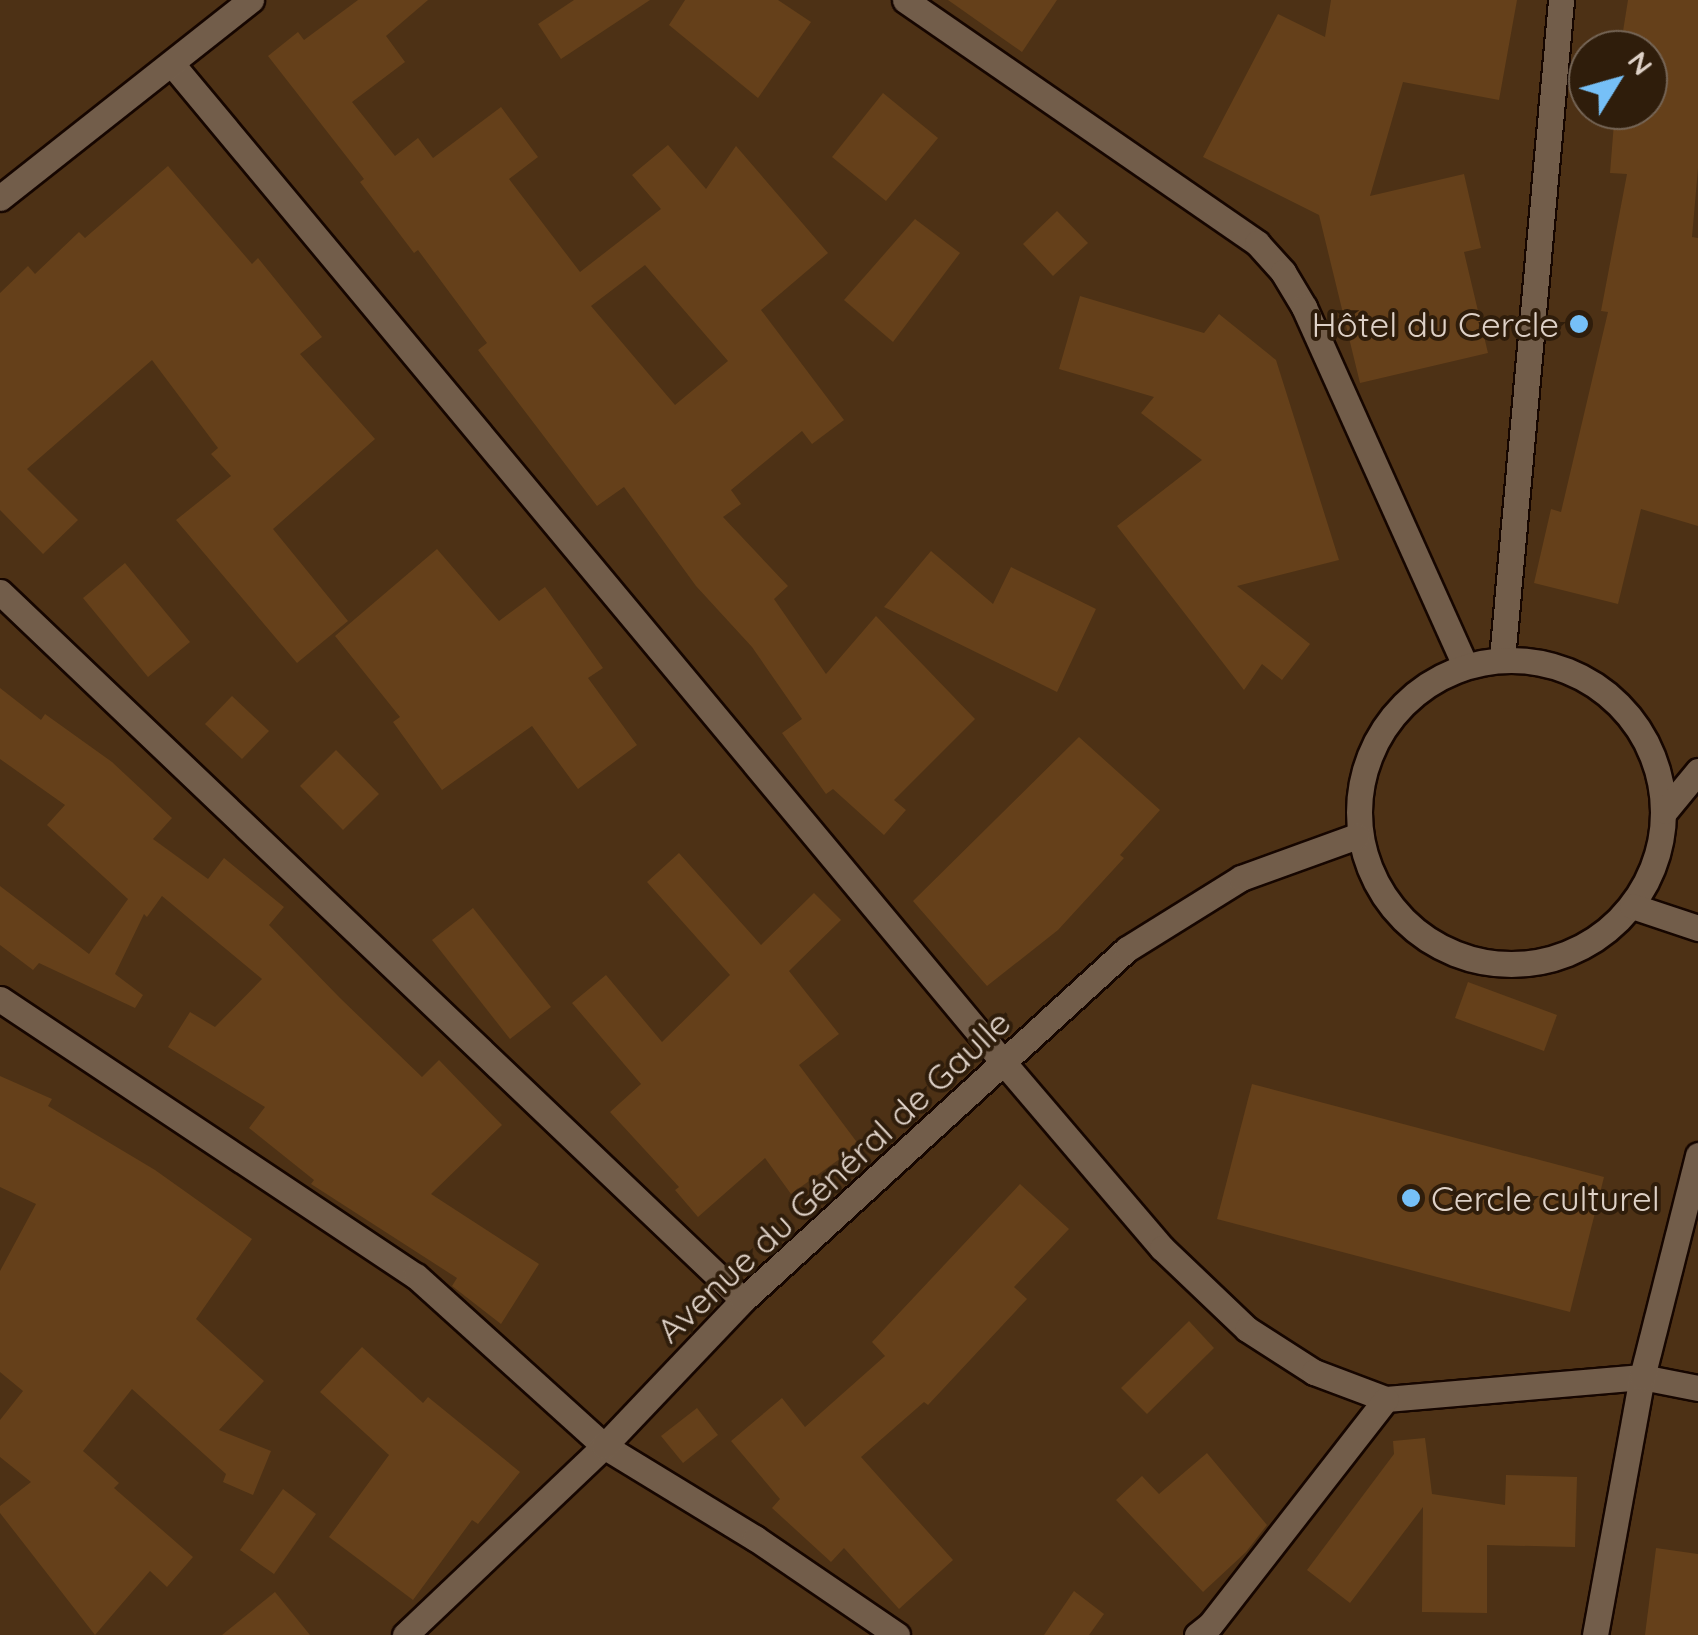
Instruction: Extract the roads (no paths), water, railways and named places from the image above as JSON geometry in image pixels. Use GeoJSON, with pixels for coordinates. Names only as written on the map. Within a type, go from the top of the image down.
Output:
{"type":"FeatureCollection","features":[{"type":"Feature","properties":{"kind":"street"},"geometry":{"type":"LineString","coordinates":[[0,198],[250,0]]}},
{"type":"Feature","properties":{"kind":"street"},"geometry":{"type":"LineString","coordinates":[[904,0],[1257,243],[1283,272],[1304,307],[1465,665]]}},
{"type":"Feature","properties":{"kind":"street"},"geometry":{"type":"LineString","coordinates":[[1502,658],[1561,0]]}},
{"type":"Feature","properties":{"kind":"street"},"geometry":{"type":"LineString","coordinates":[[172,64],[1004,1063],[1162,1248],[1246,1329],[1314,1372],[1386,1399],[1642,1376],[1698,1388]]}},
{"type":"Feature","properties":{"kind":"street"},"geometry":{"type":"LineString","coordinates":[[0,592],[743,1300]]}},
{"type":"Feature","properties":{"kind":"street"},"geometry":{"type":"LineString","coordinates":[[1502,658],[1551,664],[1596,684],[1632,718],[1656,762],[1665,811],[1657,862],[1632,906],[1600,937],[1561,956],[1518,964],[1474,960],[1434,943],[1399,915],[1374,879],[1357,836],[1361,782],[1381,731],[1417,691],[1465,665],[1502,658]]}},
{"type":"Feature","properties":{"kind":"street"},"geometry":{"type":"LineString","coordinates":[[1665,811],[1698,771]]}},
{"type":"Feature","properties":{"kind":"street","name":"Avenue du Général de Gaulle"},"geometry":{"type":"LineString","coordinates":[[405,1635],[604,1446],[743,1300],[1127,948],[1242,878],[1357,836]]}},
{"type":"Feature","properties":{"kind":"street"},"geometry":{"type":"LineString","coordinates":[[1632,906],[1698,928]]}},
{"type":"Feature","properties":{"kind":"street"},"geometry":{"type":"LineString","coordinates":[[0,998],[416,1276],[604,1446],[755,1538],[896,1635]]}},
{"type":"Feature","properties":{"kind":"street"},"geometry":{"type":"LineString","coordinates":[[1596,1635],[1642,1376],[1698,1155]]}},
{"type":"Feature","properties":{"kind":"street"},"geometry":{"type":"LineString","coordinates":[[1197,1635],[1210,1625],[1386,1399]]}},
{"type":"Feature","properties":{"kind":"place","name":"Hôtel du Cercle"},"geometry":{"type":"Point","coordinates":[1579,324]}},
{"type":"Feature","properties":{"kind":"place","name":"Cercle culturel"},"geometry":{"type":"Point","coordinates":[1411,1198]}}]}
